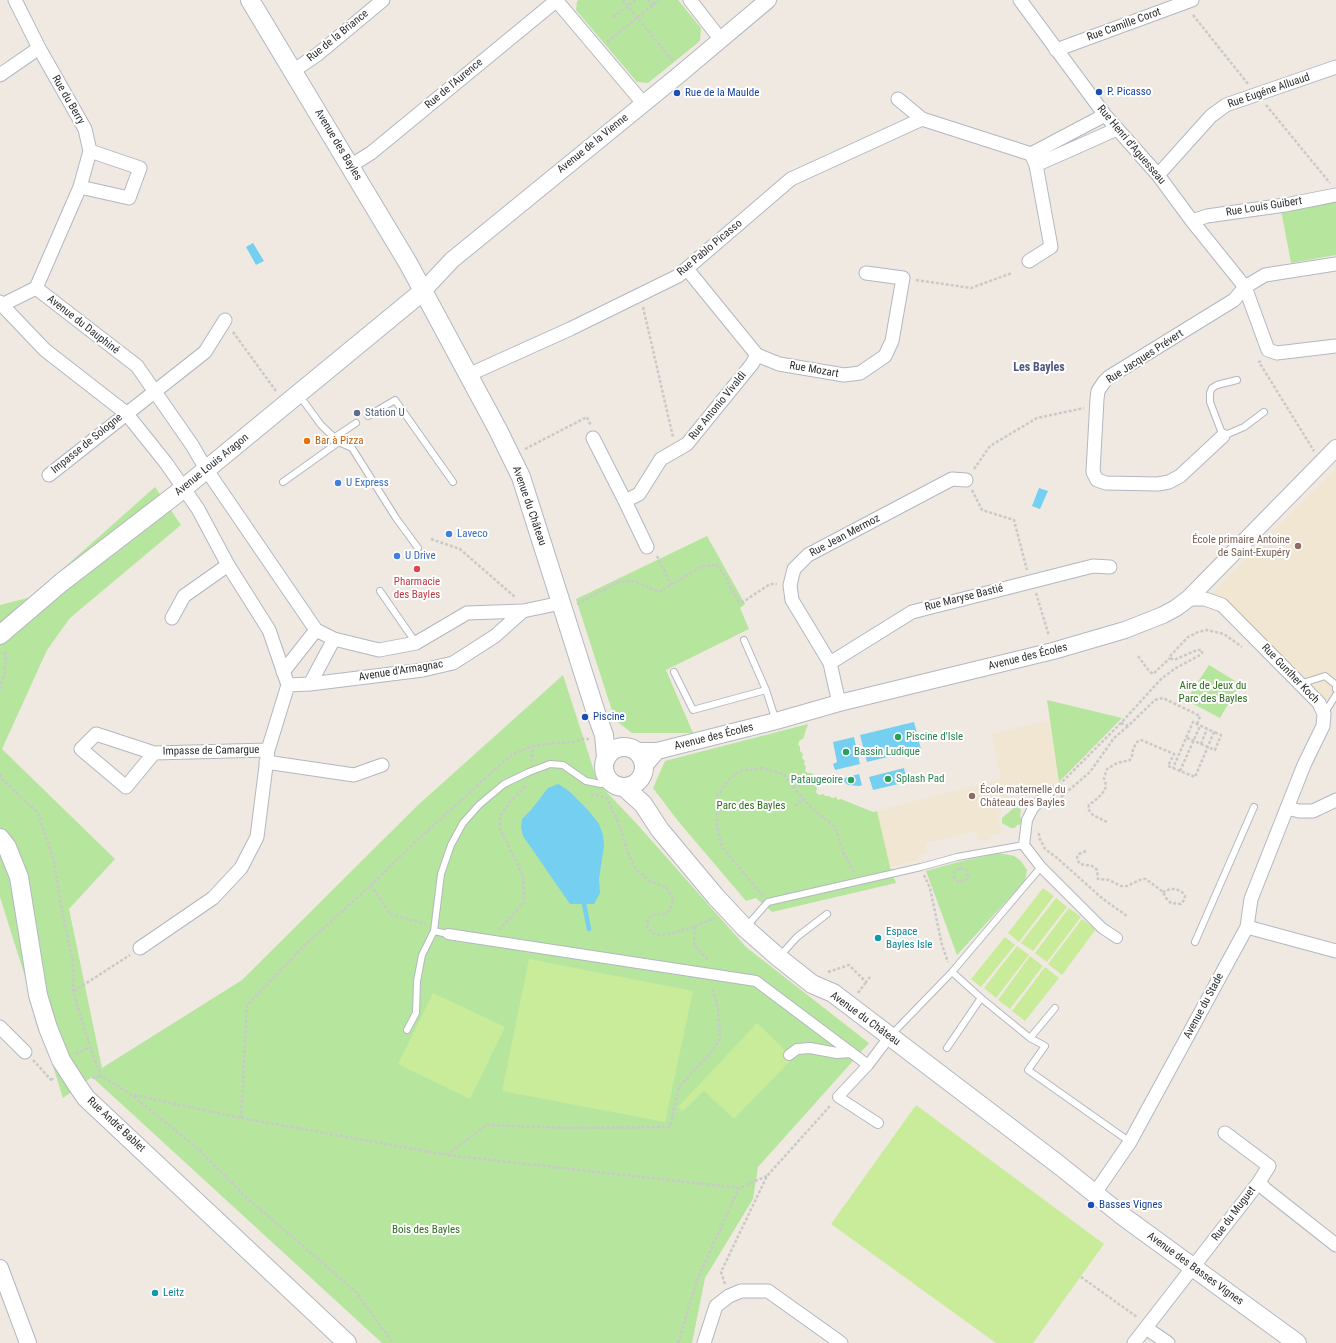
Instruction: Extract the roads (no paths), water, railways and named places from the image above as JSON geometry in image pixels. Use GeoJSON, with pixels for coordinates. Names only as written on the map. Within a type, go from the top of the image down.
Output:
{"type":"FeatureCollection","features":[{"type":"Feature","properties":{"kind":"main road","name":"Avenue des Bayles"},"geometry":{"type":"LineString","coordinates":[[250,0],[408,263],[422,292]]}},
{"type":"Feature","properties":{"kind":"main road","name":"Avenue du Château"},"geometry":{"type":"LineString","coordinates":[[422,292],[498,430],[521,477],[596,713],[598,736],[606,757],[604,772],[608,779]]}},
{"type":"Feature","properties":{"kind":"main road","name":"Avenue Louis Aragon"},"geometry":{"type":"LineString","coordinates":[[2,641],[62,582],[184,488],[422,292]]}},
{"type":"Feature","properties":{"kind":"main road","name":"Avenue du Château"},"geometry":{"type":"LineString","coordinates":[[598,736],[634,766],[642,804],[660,830],[744,928],[812,984],[833,993],[1095,1192]]}},
{"type":"Feature","properties":{"kind":"main road"},"geometry":{"type":"LineString","coordinates":[[606,757],[614,749],[634,766],[615,785],[608,779]]}},
{"type":"Feature","properties":{"kind":"main road","name":"Rue André Bablet"},"geometry":{"type":"LineString","coordinates":[[0,838],[7,847],[19,877],[38,995],[48,1028],[62,1060],[77,1085],[86,1098],[347,1343]]}},
{"type":"Feature","properties":{"kind":"main road","name":"Avenue des Basses Vignes"},"geometry":{"type":"LineString","coordinates":[[1095,1192],[1124,1217],[1297,1343]]}},
{"type":"Feature","properties":{"kind":"street","name":"Rue du Berry"},"geometry":{"type":"LineString","coordinates":[[15,0],[39,48],[85,129],[90,150],[80,187],[36,288]]}},
{"type":"Feature","properties":{"kind":"street","name":"Rue de la Briance"},"geometry":{"type":"LineString","coordinates":[[293,71],[318,54],[382,0]]}},
{"type":"Feature","properties":{"kind":"street"},"geometry":{"type":"LineString","coordinates":[[557,0],[643,103]]}},
{"type":"Feature","properties":{"kind":"street","name":"Rue de l'Aurence"},"geometry":{"type":"LineString","coordinates":[[350,166],[371,153],[557,0]]}},
{"type":"Feature","properties":{"kind":"street"},"geometry":{"type":"LineString","coordinates":[[690,0],[721,40]]}},
{"type":"Feature","properties":{"kind":"street","name":"Avenue de la Vienne"},"geometry":{"type":"LineString","coordinates":[[422,292],[452,260],[768,0]]}},
{"type":"Feature","properties":{"kind":"street","name":"Rue Henri d'Aguesseau"},"geometry":{"type":"LineString","coordinates":[[1020,0],[1105,115],[1158,175],[1192,221],[1246,287]]}},
{"type":"Feature","properties":{"kind":"street","name":"Rue Camille Corot"},"geometry":{"type":"LineString","coordinates":[[1056,50],[1192,0]]}},
{"type":"Feature","properties":{"kind":"street"},"geometry":{"type":"LineString","coordinates":[[0,76],[39,48]]}},
{"type":"Feature","properties":{"kind":"street","name":"Rue Eugéne Alluaud"},"geometry":{"type":"LineString","coordinates":[[1158,175],[1211,116],[1226,105],[1336,67]]}},
{"type":"Feature","properties":{"kind":"street"},"geometry":{"type":"LineString","coordinates":[[898,99],[922,119],[1033,160],[1117,129]]}},
{"type":"Feature","properties":{"kind":"street"},"geometry":{"type":"LineString","coordinates":[[1033,160],[1105,115]]}},
{"type":"Feature","properties":{"kind":"street","name":"Rue Pablo Picasso"},"geometry":{"type":"LineString","coordinates":[[468,375],[570,329],[678,276],[790,178],[922,119]]}},
{"type":"Feature","properties":{"kind":"street"},"geometry":{"type":"LineString","coordinates":[[80,187],[130,198],[140,168],[90,150]]}},
{"type":"Feature","properties":{"kind":"street"},"geometry":{"type":"LineString","coordinates":[[1029,261],[1051,247],[1033,160]]}},
{"type":"Feature","properties":{"kind":"street","name":"Rue Louis Guibert"},"geometry":{"type":"LineString","coordinates":[[1192,221],[1207,216],[1277,206],[1333,190]]}},
{"type":"Feature","properties":{"kind":"street","name":"Rue Jacques Prévert"},"geometry":{"type":"LineString","coordinates":[[1223,436],[1180,476],[1169,482],[1158,484],[1106,483],[1097,480],[1093,472],[1097,399],[1098,391],[1104,382],[1234,300],[1246,287],[1264,275],[1336,264]]}},
{"type":"Feature","properties":{"kind":"street","name":"Rue Mozart"},"geometry":{"type":"LineString","coordinates":[[686,269],[757,355],[779,364],[844,375],[860,373],[885,356],[892,341],[903,278],[866,273]]}},
{"type":"Feature","properties":{"kind":"street"},"geometry":{"type":"LineString","coordinates":[[1246,287],[1268,350],[1277,353],[1336,346]]}},
{"type":"Feature","properties":{"kind":"street","name":"Avenue du Dauphiné"},"geometry":{"type":"LineString","coordinates":[[184,488],[126,413],[45,350],[1,304],[36,288],[137,366],[192,445],[206,470]]}},
{"type":"Feature","properties":{"kind":"street"},"geometry":{"type":"LineString","coordinates":[[126,413],[205,352],[225,320]]}},
{"type":"Feature","properties":{"kind":"street","name":"Rue Antonio Vivaldi"},"geometry":{"type":"LineString","coordinates":[[625,501],[639,494],[661,459],[687,444],[752,364],[757,355]]}},
{"type":"Feature","properties":{"kind":"street","name":"Impasse de Sologne"},"geometry":{"type":"LineString","coordinates":[[49,475],[126,413]]}},
{"type":"Feature","properties":{"kind":"street"},"geometry":{"type":"LineString","coordinates":[[592,438],[625,501],[646,547]]}},
{"type":"Feature","properties":{"kind":"street","name":"Avenue des Écoles"},"geometry":{"type":"LineString","coordinates":[[634,766],[657,751],[776,721],[1051,644],[1125,630],[1163,615],[1188,599],[1336,448]]}},
{"type":"Feature","properties":{"kind":"street","name":"Avenue d'Armagnac"},"geometry":{"type":"LineString","coordinates":[[206,470],[316,630],[334,639],[379,650],[416,643],[467,613],[521,606],[561,603]]}},
{"type":"Feature","properties":{"kind":"street","name":"Rue Jean Mermoz"},"geometry":{"type":"LineString","coordinates":[[839,703],[830,663],[792,600],[790,585],[794,569],[808,555],[952,479],[966,480]]}},
{"type":"Feature","properties":{"kind":"street"},"geometry":{"type":"LineString","coordinates":[[140,948],[214,898],[241,868],[257,837],[267,756],[288,685],[269,630],[228,565],[198,509],[184,488]]}},
{"type":"Feature","properties":{"kind":"street"},"geometry":{"type":"LineString","coordinates":[[172,618],[184,596],[228,565]]}},
{"type":"Feature","properties":{"kind":"street","name":"Rue Maryse Bastié"},"geometry":{"type":"LineString","coordinates":[[830,663],[912,612],[1093,566],[1110,567]]}},
{"type":"Feature","properties":{"kind":"street","name":"Rue Gunther Koch"},"geometry":{"type":"LineString","coordinates":[[1188,599],[1205,599],[1222,605],[1319,703],[1324,714],[1323,726],[1304,765],[1287,808]]}},
{"type":"Feature","properties":{"kind":"street","name":"Avenue d'Armagnac"},"geometry":{"type":"LineString","coordinates":[[288,685],[310,684],[423,670],[453,663],[495,636],[521,606]]}},
{"type":"Feature","properties":{"kind":"street"},"geometry":{"type":"LineString","coordinates":[[283,672],[316,630]]}},
{"type":"Feature","properties":{"kind":"street"},"geometry":{"type":"LineString","coordinates":[[310,684],[334,639]]}},
{"type":"Feature","properties":{"kind":"street","name":"Impasse de Camargue"},"geometry":{"type":"LineString","coordinates":[[154,753],[126,787],[81,749],[96,734],[154,753],[267,756],[354,775],[382,765]]}},
{"type":"Feature","properties":{"kind":"street"},"geometry":{"type":"LineString","coordinates":[[1050,791],[1033,808],[1027,820],[1024,845],[1041,867],[1102,928],[1117,938]]}},
{"type":"Feature","properties":{"kind":"street"},"geometry":{"type":"LineString","coordinates":[[1287,808],[1299,811],[1312,811],[1336,800]]}},
{"type":"Feature","properties":{"kind":"street","name":"Avenue du Stade"},"geometry":{"type":"LineString","coordinates":[[1095,1192],[1130,1142],[1247,927],[1251,899],[1287,808]]}},
{"type":"Feature","properties":{"kind":"street"},"geometry":{"type":"LineString","coordinates":[[1247,927],[1336,951]]}},
{"type":"Feature","properties":{"kind":"street"},"geometry":{"type":"LineString","coordinates":[[448,934],[756,981],[868,1065]]}},
{"type":"Feature","properties":{"kind":"street"},"geometry":{"type":"LineString","coordinates":[[0,1027],[25,1052]]}},
{"type":"Feature","properties":{"kind":"street"},"geometry":{"type":"LineString","coordinates":[[878,1123],[838,1097],[868,1065],[890,1036]]}},
{"type":"Feature","properties":{"kind":"street"},"geometry":{"type":"LineString","coordinates":[[789,1054],[797,1049],[810,1048],[837,1053],[851,1052]]}},
{"type":"Feature","properties":{"kind":"street"},"geometry":{"type":"LineString","coordinates":[[1225,1133],[1270,1166],[1259,1182]]}},
{"type":"Feature","properties":{"kind":"street","name":"Rue du Muguet"},"geometry":{"type":"LineString","coordinates":[[1134,1343],[1259,1182],[1265,1189],[1336,1245]]}},
{"type":"Feature","properties":{"kind":"street"},"geometry":{"type":"LineString","coordinates":[[0,1268],[28,1343]]}},
{"type":"Feature","properties":{"kind":"street"},"geometry":{"type":"LineString","coordinates":[[704,1343],[716,1306],[729,1296],[741,1291],[768,1291],[841,1343]]}},
{"type":"Feature","properties":{"kind":"street"},"geometry":{"type":"LineString","coordinates":[[1148,1326],[1168,1343]]}},
{"type":"Feature","properties":{"kind":"lane"},"geometry":{"type":"LineString","coordinates":[[1237,380],[1217,384],[1212,388],[1210,393],[1210,402],[1223,436],[1244,427],[1264,412]]}},
{"type":"Feature","properties":{"kind":"lane"},"geometry":{"type":"LineString","coordinates":[[298,394],[321,425],[339,442],[352,448],[396,518],[418,548]]}},
{"type":"Feature","properties":{"kind":"lane"},"geometry":{"type":"LineString","coordinates":[[368,416],[395,400],[452,482]]}},
{"type":"Feature","properties":{"kind":"lane"},"geometry":{"type":"LineString","coordinates":[[335,437],[356,423]]}},
{"type":"Feature","properties":{"kind":"lane"},"geometry":{"type":"LineString","coordinates":[[283,482],[339,442]]}},
{"type":"Feature","properties":{"kind":"lane"},"geometry":{"type":"LineString","coordinates":[[380,591],[416,643]]}},
{"type":"Feature","properties":{"kind":"lane"},"geometry":{"type":"LineString","coordinates":[[744,640],[766,690],[776,721]]}},
{"type":"Feature","properties":{"kind":"lane"},"geometry":{"type":"LineString","coordinates":[[674,672],[693,710],[766,690]]}},
{"type":"Feature","properties":{"kind":"lane"},"geometry":{"type":"LineString","coordinates":[[1300,684],[1324,676],[1336,684],[1336,689]]}},
{"type":"Feature","properties":{"kind":"lane"},"geometry":{"type":"LineString","coordinates":[[1324,714],[1336,695]]}},
{"type":"Feature","properties":{"kind":"lane"},"geometry":{"type":"LineString","coordinates":[[407,1030],[416,1012],[417,981],[422,955],[434,929],[441,874],[451,845],[463,823],[479,805],[504,784],[550,764],[563,765],[586,781],[601,784],[608,779]]}},
{"type":"Feature","properties":{"kind":"lane"},"geometry":{"type":"LineString","coordinates":[[1195,942],[1254,808]]}},
{"type":"Feature","properties":{"kind":"lane"},"geometry":{"type":"LineString","coordinates":[[744,928],[768,902],[921,867],[957,857],[1024,845]]}},
{"type":"Feature","properties":{"kind":"lane"},"geometry":{"type":"LineString","coordinates":[[890,1036],[952,972],[1041,867]]}},
{"type":"Feature","properties":{"kind":"lane"},"geometry":{"type":"LineString","coordinates":[[778,957],[797,937],[827,914]]}},
{"type":"Feature","properties":{"kind":"lane"},"geometry":{"type":"LineString","coordinates":[[434,929],[448,934]]}},
{"type":"Feature","properties":{"kind":"lane"},"geometry":{"type":"LineString","coordinates":[[952,972],[1030,1038],[1046,1046],[1028,1070],[1130,1142]]}},
{"type":"Feature","properties":{"kind":"lane"},"geometry":{"type":"LineString","coordinates":[[946,1048],[981,998]]}},
{"type":"Feature","properties":{"kind":"lane"},"geometry":{"type":"LineString","coordinates":[[1030,1038],[1055,1008]]}},
{"type":"Feature","properties":{"kind":"water"},"geometry":{"type":"Polygon","coordinates":[[[253,243],[264,261],[256,265],[246,247],[253,243]]]}},
{"type":"Feature","properties":{"kind":"water"},"geometry":{"type":"Polygon","coordinates":[[[1039,488],[1048,491],[1040,509],[1032,506],[1039,488]]]}},
{"type":"Feature","properties":{"kind":"water"},"geometry":{"type":"Polygon","coordinates":[[[914,722],[921,749],[867,762],[860,735],[914,722]]]}},
{"type":"Feature","properties":{"kind":"water","name":"Bassin Ludique"},"geometry":{"type":"Polygon","coordinates":[[[854,737],[860,764],[835,770],[833,764],[837,762],[833,742],[854,737]]]}},
{"type":"Feature","properties":{"kind":"water","name":"Splash Pad"},"geometry":{"type":"Polygon","coordinates":[[[904,768],[907,782],[873,790],[869,777],[904,768]]]}},
{"type":"Feature","properties":{"kind":"water","name":"Pataugeoire"},"geometry":{"type":"Polygon","coordinates":[[[859,774],[862,785],[859,786],[848,785],[841,779],[859,774]]]}},
{"type":"Feature","properties":{"kind":"water"},"geometry":{"type":"Polygon","coordinates":[[[558,784],[569,791],[588,810],[599,824],[603,835],[604,846],[599,879],[600,893],[594,904],[570,904],[523,836],[521,827],[522,819],[548,788],[558,784]]]}},
{"type":"Feature","properties":{"kind":"waterway"},"geometry":{"type":"LineString","coordinates":[[584,904],[589,929]]}},
{"type":"Feature","properties":{"kind":"place","name":"P. Picasso"},"geometry":{"type":"Point","coordinates":[1099,92]}},
{"type":"Feature","properties":{"kind":"place","name":"Rue de la Maulde"},"geometry":{"type":"Point","coordinates":[677,93]}},
{"type":"Feature","properties":{"kind":"place","name":"Station U"},"geometry":{"type":"Point","coordinates":[357,413]}},
{"type":"Feature","properties":{"kind":"place","name":"Bar à Pizza"},"geometry":{"type":"Point","coordinates":[307,441]}},
{"type":"Feature","properties":{"kind":"place","name":"U Express"},"geometry":{"type":"Point","coordinates":[338,483]}},
{"type":"Feature","properties":{"kind":"place","name":"Laveco"},"geometry":{"type":"Point","coordinates":[449,534]}},
{"type":"Feature","properties":{"kind":"place","name":"École primaire Antoine de Saint-Exupéry"},"geometry":{"type":"Point","coordinates":[1298,546]}},
{"type":"Feature","properties":{"kind":"place","name":"U Drive"},"geometry":{"type":"Point","coordinates":[397,556]}},
{"type":"Feature","properties":{"kind":"place","name":"Pharmacie des Bayles"},"geometry":{"type":"Point","coordinates":[417,569]}},
{"type":"Feature","properties":{"kind":"place","name":"Piscine"},"geometry":{"type":"Point","coordinates":[585,717]}},
{"type":"Feature","properties":{"kind":"place","name":"Piscine d'Isle"},"geometry":{"type":"Point","coordinates":[898,737]}},
{"type":"Feature","properties":{"kind":"place","name":"Bassin Ludique"},"geometry":{"type":"Point","coordinates":[846,752]}},
{"type":"Feature","properties":{"kind":"place","name":"Splash Pad"},"geometry":{"type":"Point","coordinates":[888,779]}},
{"type":"Feature","properties":{"kind":"place","name":"Pataugeoire"},"geometry":{"type":"Point","coordinates":[851,780]}},
{"type":"Feature","properties":{"kind":"place","name":"École maternelle du Château des Bayles"},"geometry":{"type":"Point","coordinates":[972,796]}},
{"type":"Feature","properties":{"kind":"place","name":"Espace Bayles Isle"},"geometry":{"type":"Point","coordinates":[878,938]}},
{"type":"Feature","properties":{"kind":"place","name":"Basses Vignes"},"geometry":{"type":"Point","coordinates":[1091,1205]}},
{"type":"Feature","properties":{"kind":"place","name":"Leitz"},"geometry":{"type":"Point","coordinates":[155,1293]}},
{"type":"Feature","properties":{"kind":"district","name":"Les Bayles"},"geometry":{"type":"Point","coordinates":[1039,368]}},
{"type":"Feature","properties":{"kind":"park label","name":"Aire de Jeux du Parc des Bayles"},"geometry":{"type":"Point","coordinates":[1213,692]}},
{"type":"Feature","properties":{"kind":"park label","name":"Parc des Bayles"},"geometry":{"type":"Point","coordinates":[751,806]}},
{"type":"Feature","properties":{"kind":"park label","name":"Bois des Bayles"},"geometry":{"type":"Point","coordinates":[426,1230]}}]}
